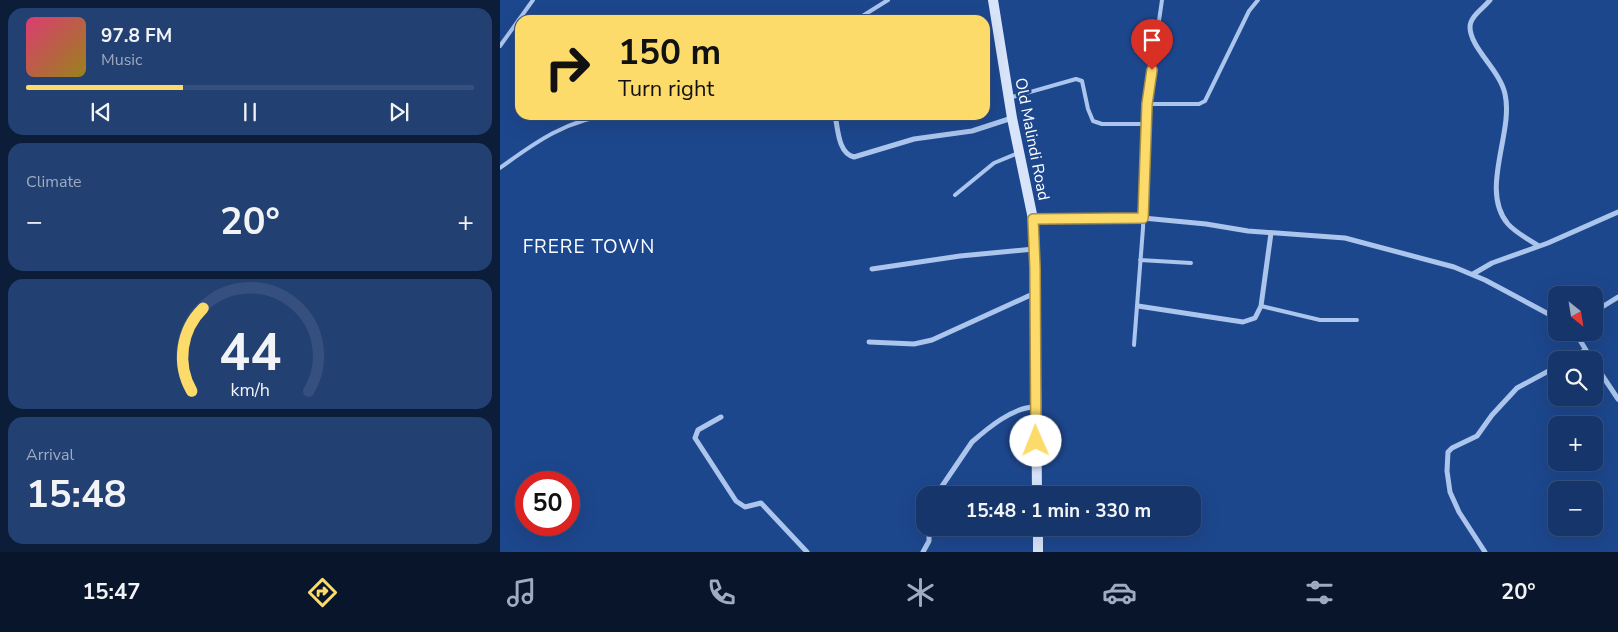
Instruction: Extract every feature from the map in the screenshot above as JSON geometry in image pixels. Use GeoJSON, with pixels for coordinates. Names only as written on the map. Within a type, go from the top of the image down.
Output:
{"type":"FeatureCollection","features":[{"type":"Feature","properties":{"kind":"main road","name":"Old Malindi Road"},"geometry":{"type":"LineString","coordinates":[[993,0],[1012,118],[1033,219],[1037,486]]}},
{"type":"Feature","properties":{"kind":"main road"},"geometry":{"type":"LineString","coordinates":[[1038,536],[1038,552]]}},
{"type":"Feature","properties":{"kind":"street"},"geometry":{"type":"LineString","coordinates":[[1490,0],[1472,20],[1470,26],[1475,41],[1502,82],[1507,101],[1506,129],[1497,173],[1496,194],[1509,225],[1538,246]]}},
{"type":"Feature","properties":{"kind":"street"},"geometry":{"type":"LineString","coordinates":[[836,120],[842,150],[847,156],[854,158],[914,139],[972,131],[1012,118]]}},
{"type":"Feature","properties":{"kind":"street"},"geometry":{"type":"LineString","coordinates":[[1473,274],[1492,263],[1538,246],[1618,212]]}},
{"type":"Feature","properties":{"kind":"street"},"geometry":{"type":"LineString","coordinates":[[1033,219],[1143,218],[1271,233],[1345,238],[1440,262],[1473,274],[1548,314]]}},
{"type":"Feature","properties":{"kind":"street"},"geometry":{"type":"LineString","coordinates":[[1138,306],[1243,322],[1255,318],[1261,306],[1271,233]]}},
{"type":"Feature","properties":{"kind":"street"},"geometry":{"type":"LineString","coordinates":[[872,269],[960,256],[1034,249]]}},
{"type":"Feature","properties":{"kind":"street"},"geometry":{"type":"LineString","coordinates":[[869,342],[914,344],[932,340],[1035,293]]}},
{"type":"Feature","properties":{"kind":"street"},"geometry":{"type":"LineString","coordinates":[[1603,306],[1618,297]]}},
{"type":"Feature","properties":{"kind":"street"},"geometry":{"type":"LineString","coordinates":[[1580,341],[1585,350]]}},
{"type":"Feature","properties":{"kind":"street"},"geometry":{"type":"LineString","coordinates":[[1484,552],[1459,512],[1450,492],[1447,470],[1448,452],[1452,448],[1477,436],[1492,415],[1517,388],[1548,372]]}},
{"type":"Feature","properties":{"kind":"street"},"geometry":{"type":"LineString","coordinates":[[1603,377],[1618,399]]}},
{"type":"Feature","properties":{"kind":"street"},"geometry":{"type":"LineString","coordinates":[[942,486],[972,442],[1017,410],[1035,407]]}},
{"type":"Feature","properties":{"kind":"street"},"geometry":{"type":"LineString","coordinates":[[721,417],[698,430],[695,438],[736,501],[745,506],[762,504],[771,516],[807,552]]}},
{"type":"Feature","properties":{"kind":"street"},"geometry":{"type":"LineString","coordinates":[[923,552],[929,541],[929,536]]}},
{"type":"Feature","properties":{"kind":"lane"},"geometry":{"type":"LineString","coordinates":[[522,15],[533,0]]}},
{"type":"Feature","properties":{"kind":"lane"},"geometry":{"type":"LineString","coordinates":[[864,15],[888,0]]}},
{"type":"Feature","properties":{"kind":"lane"},"geometry":{"type":"LineString","coordinates":[[1134,345],[1143,218],[1147,104],[1162,0]]}},
{"type":"Feature","properties":{"kind":"lane"},"geometry":{"type":"LineString","coordinates":[[1147,104],[1199,104],[1205,101],[1249,11],[1258,0]]}},
{"type":"Feature","properties":{"kind":"lane"},"geometry":{"type":"LineString","coordinates":[[500,46],[515,25]]}},
{"type":"Feature","properties":{"kind":"lane"},"geometry":{"type":"LineString","coordinates":[[1009,98],[1076,79],[1082,81],[1088,109],[1093,121],[1102,124],[1146,124]]}},
{"type":"Feature","properties":{"kind":"lane"},"geometry":{"type":"LineString","coordinates":[[500,168],[533,144],[565,125],[588,120]]}},
{"type":"Feature","properties":{"kind":"lane"},"geometry":{"type":"LineString","coordinates":[[955,195],[994,163],[1020,152]]}},
{"type":"Feature","properties":{"kind":"lane"},"geometry":{"type":"LineString","coordinates":[[1140,260],[1191,263]]}},
{"type":"Feature","properties":{"kind":"lane"},"geometry":{"type":"LineString","coordinates":[[1261,306],[1320,320],[1357,320]]}},
{"type":"Feature","properties":{"kind":"district","name":"FRERE TOWN"},"geometry":{"type":"Point","coordinates":[589,246]}},
{"type":"Feature","properties":{"kind":"route"},"geometry":{"type":"LineString","coordinates":[[1036,441],[1033,219],[1143,218],[1147,104],[1152,70]]}}]}
